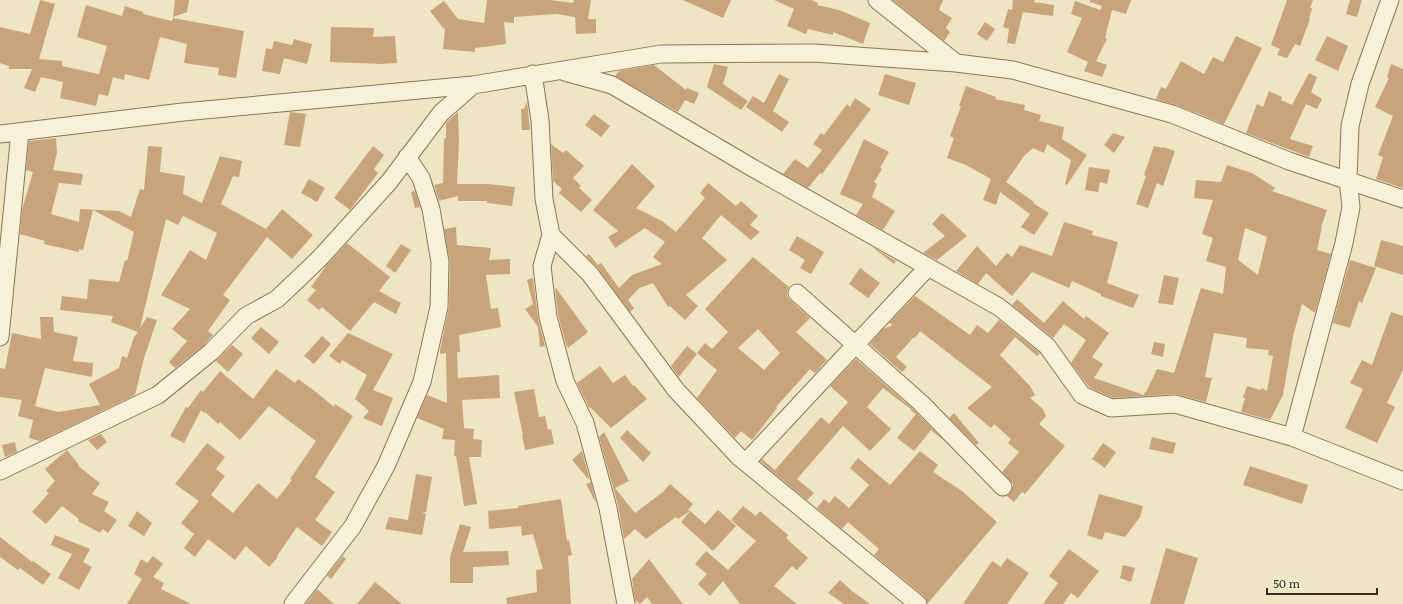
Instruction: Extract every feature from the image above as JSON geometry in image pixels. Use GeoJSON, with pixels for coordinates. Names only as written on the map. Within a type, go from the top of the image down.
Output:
{"type":"FeatureCollection","features":[{"type":"Feature","properties":{"kind":"street"},"geometry":{"type":"LineString","coordinates":[[877,0],[956,63]]}},
{"type":"Feature","properties":{"kind":"street"},"geometry":{"type":"LineString","coordinates":[[1292,437],[1344,243],[1351,207],[1348,180],[1350,126],[1360,84],[1390,0]]}},
{"type":"Feature","properties":{"kind":"street"},"geometry":{"type":"LineString","coordinates":[[0,134],[184,112],[473,85],[661,54],[814,54],[956,63],[1013,70],[1172,114],[1289,161],[1403,199]]}},
{"type":"Feature","properties":{"kind":"street"},"geometry":{"type":"LineString","coordinates":[[558,70],[612,85],[751,167],[999,307],[1047,346],[1082,395],[1111,408],[1174,404],[1292,437],[1403,481]]}},
{"type":"Feature","properties":{"kind":"street"},"geometry":{"type":"LineString","coordinates":[[533,74],[540,120],[544,199],[551,235],[542,266],[548,317],[565,381],[585,423],[608,508],[626,604]]}},
{"type":"Feature","properties":{"kind":"street"},"geometry":{"type":"LineString","coordinates":[[0,471],[158,395],[211,352],[246,316],[277,299],[320,258],[388,182],[441,113],[473,85]]}},
{"type":"Feature","properties":{"kind":"street"},"geometry":{"type":"LineString","coordinates":[[0,337],[20,132]]}},
{"type":"Feature","properties":{"kind":"street"},"geometry":{"type":"LineString","coordinates":[[293,604],[353,526],[386,466],[422,382],[439,307],[440,262],[431,209],[421,178],[407,158]]}},
{"type":"Feature","properties":{"kind":"street"},"geometry":{"type":"LineString","coordinates":[[551,235],[590,274],[676,390],[746,462],[918,604]]}},
{"type":"Feature","properties":{"kind":"street"},"geometry":{"type":"LineString","coordinates":[[746,462],[928,267]]}},
{"type":"Feature","properties":{"kind":"street"},"geometry":{"type":"LineString","coordinates":[[797,293],[921,403],[1003,487]]}},
{"type":"Feature","properties":{"kind":"building"},"geometry":{"type":"Polygon","coordinates":[[[40,0],[55,4],[39,59],[62,61],[62,66],[99,74],[107,46],[77,37],[86,5],[122,16],[125,6],[143,12],[143,14],[172,21],[173,18],[244,31],[236,78],[218,75],[219,68],[184,63],[187,44],[160,37],[149,80],[125,74],[124,80],[113,77],[108,96],[99,94],[96,106],[60,98],[63,82],[41,77],[35,92],[24,88],[32,69],[9,69],[9,66],[0,63],[0,27],[30,34],[40,0]]]}},
{"type":"Feature","properties":{"kind":"building"},"geometry":{"type":"Polygon","coordinates":[[[175,0],[189,0],[187,12],[173,17],[175,0]]]}},
{"type":"Feature","properties":{"kind":"building"},"geometry":{"type":"Polygon","coordinates":[[[487,0],[550,0],[573,3],[574,0],[591,0],[588,19],[596,19],[596,33],[576,34],[575,17],[556,14],[514,17],[514,23],[504,22],[506,44],[475,48],[475,52],[443,49],[445,29],[430,11],[444,1],[458,19],[484,23],[487,0]]]}},
{"type":"Feature","properties":{"kind":"building"},"geometry":{"type":"Polygon","coordinates":[[[683,0],[731,0],[723,18],[683,0]]]}},
{"type":"Feature","properties":{"kind":"building"},"geometry":{"type":"Polygon","coordinates":[[[774,0],[812,0],[818,3],[817,5],[839,10],[870,23],[863,44],[833,32],[833,35],[808,29],[806,34],[787,26],[794,9],[774,0]]]}},
{"type":"Feature","properties":{"kind":"building"},"geometry":{"type":"Polygon","coordinates":[[[893,0],[943,0],[939,10],[952,18],[946,28],[950,32],[944,41],[893,0]]]}},
{"type":"Feature","properties":{"kind":"building"},"geometry":{"type":"Polygon","coordinates":[[[1013,0],[1035,0],[1034,2],[1054,5],[1053,16],[1023,12],[1015,44],[1007,43],[1009,29],[1003,27],[1008,9],[1012,10],[1013,0]]]}},
{"type":"Feature","properties":{"kind":"building"},"geometry":{"type":"Polygon","coordinates":[[[1090,0],[1131,0],[1126,14],[1112,10],[1105,38],[1107,39],[1096,61],[1107,65],[1102,77],[1084,71],[1088,62],[1067,52],[1082,18],[1071,14],[1075,1],[1100,10],[1102,6],[1090,2],[1090,0]]]}},
{"type":"Feature","properties":{"kind":"building"},"geometry":{"type":"Polygon","coordinates":[[[1287,0],[1313,0],[1310,8],[1312,8],[1310,19],[1300,46],[1295,44],[1287,58],[1277,55],[1280,49],[1271,45],[1287,0]]]}},
{"type":"Feature","properties":{"kind":"building"},"geometry":{"type":"Polygon","coordinates":[[[1350,0],[1362,0],[1357,17],[1346,14],[1350,0]]]}},
{"type":"Feature","properties":{"kind":"building"},"geometry":{"type":"Polygon","coordinates":[[[985,22],[995,29],[987,41],[977,34],[985,22]]]}},
{"type":"Feature","properties":{"kind":"building"},"geometry":{"type":"Polygon","coordinates":[[[331,27],[374,28],[373,37],[395,36],[397,63],[382,64],[330,62],[331,27]]]}},
{"type":"Feature","properties":{"kind":"building"},"geometry":{"type":"Polygon","coordinates":[[[1236,36],[1262,48],[1224,124],[1176,105],[1156,99],[1161,87],[1166,89],[1181,61],[1204,74],[1213,57],[1223,62],[1236,36]]]}},
{"type":"Feature","properties":{"kind":"building"},"geometry":{"type":"Polygon","coordinates":[[[1327,36],[1348,46],[1338,71],[1315,60],[1327,36]]]}},
{"type":"Feature","properties":{"kind":"building"},"geometry":{"type":"Polygon","coordinates":[[[294,39],[312,44],[307,64],[284,58],[280,74],[262,71],[266,48],[272,49],[274,41],[292,45],[294,39]]]}},
{"type":"Feature","properties":{"kind":"building"},"geometry":{"type":"Polygon","coordinates":[[[714,64],[728,67],[723,84],[748,101],[741,110],[707,87],[714,64]]]}},
{"type":"Feature","properties":{"kind":"building"},"geometry":{"type":"Polygon","coordinates":[[[1391,64],[1403,69],[1403,188],[1376,179],[1383,157],[1378,155],[1393,116],[1375,107],[1389,78],[1387,77],[1391,64]]]}},
{"type":"Feature","properties":{"kind":"building"},"geometry":{"type":"Polygon","coordinates":[[[654,65],[686,90],[687,88],[699,93],[694,104],[685,100],[678,112],[615,76],[619,71],[654,65]]]}},
{"type":"Feature","properties":{"kind":"building"},"geometry":{"type":"Polygon","coordinates":[[[1309,73],[1317,77],[1311,92],[1322,99],[1317,109],[1306,104],[1290,139],[1313,146],[1309,157],[1246,133],[1257,104],[1263,107],[1269,91],[1282,97],[1281,100],[1292,105],[1309,73]]]}},
{"type":"Feature","properties":{"kind":"building"},"geometry":{"type":"Polygon","coordinates":[[[779,74],[789,79],[773,111],[789,122],[782,132],[746,107],[753,96],[764,103],[779,74]]]}},
{"type":"Feature","properties":{"kind":"building"},"geometry":{"type":"Polygon","coordinates":[[[885,74],[916,83],[909,105],[878,95],[885,74]]]}},
{"type":"Feature","properties":{"kind":"building"},"geometry":{"type":"Polygon","coordinates":[[[966,86],[996,97],[995,99],[1025,105],[1024,110],[1041,115],[1039,121],[1064,127],[1062,139],[1087,155],[1067,185],[1065,184],[1071,160],[1047,144],[1044,153],[1033,148],[1024,156],[1006,182],[1034,202],[1033,203],[1049,213],[1034,235],[1021,227],[1030,214],[1000,192],[996,205],[983,200],[991,179],[966,165],[947,158],[954,138],[950,136],[961,106],[959,106],[966,86]]]}},
{"type":"Feature","properties":{"kind":"building"},"geometry":{"type":"Polygon","coordinates":[[[855,98],[871,109],[822,174],[820,173],[808,188],[783,174],[795,159],[808,168],[822,150],[813,144],[821,133],[824,135],[847,104],[850,107],[855,98]]]}},
{"type":"Feature","properties":{"kind":"building"},"geometry":{"type":"Polygon","coordinates":[[[527,101],[530,130],[522,130],[521,109],[524,109],[527,101]]]}},
{"type":"Feature","properties":{"kind":"building"},"geometry":{"type":"Polygon","coordinates":[[[290,112],[306,114],[300,147],[284,145],[290,112]]]}},
{"type":"Feature","properties":{"kind":"building"},"geometry":{"type":"Polygon","coordinates":[[[458,112],[459,140],[457,184],[489,184],[515,187],[512,206],[487,203],[487,201],[458,201],[458,196],[439,201],[434,185],[443,183],[444,138],[446,138],[446,123],[458,112]]]}},
{"type":"Feature","properties":{"kind":"building"},"geometry":{"type":"Polygon","coordinates":[[[594,114],[610,126],[601,137],[585,125],[594,114]]]}},
{"type":"Feature","properties":{"kind":"building"},"geometry":{"type":"Polygon","coordinates":[[[1113,133],[1125,137],[1114,153],[1104,145],[1113,133]]]}},
{"type":"Feature","properties":{"kind":"building"},"geometry":{"type":"Polygon","coordinates":[[[56,138],[57,152],[53,170],[83,174],[81,185],[59,183],[51,214],[79,222],[80,209],[119,211],[131,217],[140,189],[144,190],[148,146],[162,147],[160,172],[185,176],[183,194],[202,203],[220,156],[242,161],[239,177],[233,176],[221,204],[266,229],[282,209],[313,235],[292,259],[267,237],[223,295],[230,300],[208,331],[213,335],[204,345],[175,368],[169,362],[187,341],[172,329],[190,309],[161,295],[190,250],[206,260],[217,233],[183,216],[178,225],[166,219],[140,328],[147,317],[157,320],[144,358],[135,395],[40,441],[29,438],[33,420],[18,416],[22,400],[0,397],[0,368],[5,369],[12,333],[41,339],[40,317],[53,317],[54,332],[78,337],[73,361],[93,363],[92,377],[45,368],[35,406],[58,412],[100,405],[89,384],[119,368],[122,356],[127,358],[134,337],[138,332],[111,322],[113,316],[60,310],[62,296],[87,299],[89,279],[119,282],[125,260],[127,261],[134,232],[93,210],[83,250],[79,249],[79,252],[44,244],[45,241],[20,234],[22,210],[33,172],[26,170],[29,141],[56,138]]]}},
{"type":"Feature","properties":{"kind":"building"},"geometry":{"type":"Polygon","coordinates":[[[864,139],[889,152],[880,168],[882,169],[874,182],[877,184],[872,197],[895,211],[883,230],[856,215],[863,204],[840,194],[864,139]]]}},
{"type":"Feature","properties":{"kind":"building"},"geometry":{"type":"Polygon","coordinates":[[[551,144],[563,153],[566,150],[584,166],[573,178],[581,186],[579,188],[592,200],[581,212],[559,193],[562,189],[553,181],[551,144]]]}},
{"type":"Feature","properties":{"kind":"building"},"geometry":{"type":"Polygon","coordinates":[[[373,146],[384,155],[374,169],[378,173],[350,210],[334,198],[373,146]]]}},
{"type":"Feature","properties":{"kind":"building"},"geometry":{"type":"Polygon","coordinates":[[[1154,146],[1175,151],[1163,186],[1157,183],[1148,208],[1136,204],[1146,176],[1144,175],[1154,146]]]}},
{"type":"Feature","properties":{"kind":"building"},"geometry":{"type":"Polygon","coordinates":[[[632,164],[655,186],[636,208],[662,221],[676,232],[705,198],[700,193],[708,183],[736,206],[741,201],[758,216],[750,225],[760,232],[751,240],[721,215],[702,238],[727,260],[686,295],[698,306],[685,320],[670,306],[668,307],[653,283],[639,288],[628,300],[634,308],[630,312],[598,268],[586,256],[589,254],[598,265],[601,263],[619,288],[632,275],[662,264],[653,257],[665,242],[645,228],[615,248],[608,237],[618,231],[593,210],[632,164]]]}},
{"type":"Feature","properties":{"kind":"building"},"geometry":{"type":"Polygon","coordinates":[[[1227,165],[1252,173],[1275,188],[1272,191],[1327,210],[1321,227],[1317,250],[1331,254],[1315,313],[1302,304],[1293,336],[1283,395],[1270,420],[1241,412],[1247,386],[1260,390],[1262,388],[1267,391],[1273,356],[1268,355],[1269,350],[1246,348],[1247,338],[1214,333],[1205,377],[1212,378],[1206,402],[1175,394],[1113,398],[1089,387],[1071,363],[1086,340],[1064,324],[1053,338],[1012,305],[1017,299],[1044,323],[1063,301],[1084,319],[1086,316],[1109,333],[1092,357],[1103,364],[1094,378],[1144,395],[1157,369],[1174,373],[1201,288],[1223,294],[1226,267],[1206,261],[1213,238],[1202,234],[1213,200],[1194,198],[1196,180],[1221,182],[1227,165]],[[1245,228],[1238,260],[1258,275],[1267,237],[1245,228]]]}},
{"type":"Feature","properties":{"kind":"building"},"geometry":{"type":"Polygon","coordinates":[[[1089,167],[1110,170],[1107,184],[1100,182],[1098,192],[1085,190],[1089,167]]]}},
{"type":"Feature","properties":{"kind":"building"},"geometry":{"type":"Polygon","coordinates":[[[309,179],[325,188],[317,202],[301,193],[309,179]]]}},
{"type":"Feature","properties":{"kind":"building"},"geometry":{"type":"Polygon","coordinates":[[[415,191],[420,207],[415,208],[411,192],[415,191]]]}},
{"type":"Feature","properties":{"kind":"building"},"geometry":{"type":"Polygon","coordinates":[[[942,213],[967,236],[937,260],[923,253],[945,236],[932,224],[942,213]]]}},
{"type":"Feature","properties":{"kind":"building"},"geometry":{"type":"Polygon","coordinates":[[[1064,222],[1093,231],[1092,235],[1118,242],[1107,283],[1139,295],[1133,308],[1101,296],[1101,294],[1072,281],[1069,288],[1032,272],[1012,296],[986,273],[978,284],[956,271],[977,246],[996,266],[1007,253],[1012,257],[1020,245],[1052,256],[1064,222]]]}},
{"type":"Feature","properties":{"kind":"building"},"geometry":{"type":"Polygon","coordinates":[[[456,227],[457,245],[491,248],[489,260],[510,259],[510,274],[486,275],[491,309],[498,308],[501,327],[459,335],[460,352],[457,352],[458,378],[499,375],[500,398],[462,400],[464,428],[474,429],[473,439],[482,440],[481,457],[469,457],[477,504],[464,506],[456,456],[454,456],[455,440],[442,439],[444,429],[417,418],[427,395],[447,403],[446,353],[440,354],[449,307],[450,262],[444,229],[456,227]]]}},
{"type":"Feature","properties":{"kind":"building"},"geometry":{"type":"Polygon","coordinates":[[[797,236],[824,252],[811,274],[800,268],[805,260],[789,250],[797,236]]]}},
{"type":"Feature","properties":{"kind":"building"},"geometry":{"type":"Polygon","coordinates":[[[1381,240],[1403,246],[1403,275],[1374,266],[1381,240]]]}},
{"type":"Feature","properties":{"kind":"building"},"geometry":{"type":"Polygon","coordinates":[[[347,243],[390,277],[379,291],[401,303],[396,314],[374,302],[350,331],[322,307],[319,310],[307,300],[316,290],[311,287],[326,266],[347,243]]]}},
{"type":"Feature","properties":{"kind":"building"},"geometry":{"type":"Polygon","coordinates":[[[401,244],[411,250],[395,273],[386,266],[401,244]]]}},
{"type":"Feature","properties":{"kind":"building"},"geometry":{"type":"Polygon","coordinates":[[[871,246],[896,261],[894,264],[871,246]]]}},
{"type":"Feature","properties":{"kind":"building"},"geometry":{"type":"Polygon","coordinates":[[[753,257],[789,287],[787,296],[810,318],[796,332],[827,360],[815,373],[810,369],[776,407],[777,408],[752,440],[741,431],[735,438],[697,398],[717,370],[697,353],[705,343],[712,349],[728,332],[705,309],[753,257]],[[758,329],[738,348],[764,370],[780,353],[758,329]]]}},
{"type":"Feature","properties":{"kind":"building"},"geometry":{"type":"Polygon","coordinates":[[[1350,260],[1376,268],[1362,303],[1359,301],[1350,328],[1333,323],[1350,260]]]}},
{"type":"Feature","properties":{"kind":"building"},"geometry":{"type":"Polygon","coordinates":[[[860,268],[880,283],[868,298],[849,284],[860,268]]]}},
{"type":"Feature","properties":{"kind":"building"},"geometry":{"type":"Polygon","coordinates":[[[1164,275],[1179,278],[1173,305],[1158,303],[1164,275]]]}},
{"type":"Feature","properties":{"kind":"building"},"geometry":{"type":"Polygon","coordinates":[[[533,278],[538,318],[545,346],[540,347],[538,327],[525,309],[533,304],[527,280],[533,278]]]}},
{"type":"Feature","properties":{"kind":"building"},"geometry":{"type":"Polygon","coordinates":[[[556,288],[588,332],[568,348],[558,315],[556,288]]]}},
{"type":"Feature","properties":{"kind":"building"},"geometry":{"type":"Polygon","coordinates":[[[915,296],[970,335],[977,325],[988,333],[999,320],[1040,353],[1037,356],[1015,337],[1000,355],[1030,386],[1035,395],[1030,398],[1043,409],[1046,416],[1039,424],[1065,446],[1025,494],[1022,492],[1014,502],[1007,496],[1012,490],[1013,484],[1002,472],[1019,452],[1008,443],[1011,439],[994,424],[991,428],[967,408],[992,387],[920,331],[896,357],[907,367],[902,372],[870,344],[883,329],[893,325],[889,323],[915,296]]]}},
{"type":"Feature","properties":{"kind":"building"},"geometry":{"type":"Polygon","coordinates":[[[1391,312],[1403,316],[1403,370],[1387,403],[1395,407],[1377,443],[1345,428],[1363,389],[1350,383],[1362,360],[1372,365],[1391,312]]]}},
{"type":"Feature","properties":{"kind":"building"},"geometry":{"type":"Polygon","coordinates":[[[261,327],[279,342],[269,354],[251,338],[261,327]]]}},
{"type":"Feature","properties":{"kind":"building"},"geometry":{"type":"Polygon","coordinates":[[[348,333],[393,354],[373,390],[393,398],[382,426],[363,418],[369,411],[355,399],[367,375],[342,360],[340,364],[329,356],[348,333]]]}},
{"type":"Feature","properties":{"kind":"building"},"geometry":{"type":"Polygon","coordinates":[[[322,336],[331,344],[314,364],[304,356],[322,336]]]}},
{"type":"Feature","properties":{"kind":"building"},"geometry":{"type":"Polygon","coordinates":[[[1154,342],[1165,344],[1163,357],[1151,354],[1154,342]]]}},
{"type":"Feature","properties":{"kind":"building"},"geometry":{"type":"Polygon","coordinates":[[[232,345],[243,354],[228,372],[216,361],[232,345]]]}},
{"type":"Feature","properties":{"kind":"building"},"geometry":{"type":"Polygon","coordinates":[[[687,346],[697,354],[679,377],[671,366],[687,346]]]}},
{"type":"Feature","properties":{"kind":"building"},"geometry":{"type":"Polygon","coordinates":[[[856,359],[914,410],[945,442],[931,430],[914,451],[897,438],[916,414],[883,388],[867,407],[891,429],[870,451],[843,426],[797,479],[814,493],[807,500],[760,461],[762,459],[775,470],[821,417],[829,424],[848,402],[830,386],[856,359]]]}},
{"type":"Feature","properties":{"kind":"building"},"geometry":{"type":"Polygon","coordinates":[[[600,366],[613,383],[625,375],[633,386],[634,385],[647,399],[611,428],[590,407],[589,408],[577,383],[600,366]]]}},
{"type":"Feature","properties":{"kind":"building"},"geometry":{"type":"Polygon","coordinates":[[[276,369],[295,383],[298,379],[334,407],[335,404],[353,416],[315,477],[335,492],[315,520],[332,532],[322,546],[297,527],[277,556],[278,557],[269,567],[246,546],[235,560],[208,539],[195,557],[184,548],[194,534],[181,523],[199,501],[175,484],[207,443],[225,457],[216,469],[225,476],[211,495],[233,513],[258,483],[277,499],[292,480],[290,479],[316,441],[269,406],[240,440],[220,422],[218,424],[201,410],[184,443],[170,436],[186,407],[188,408],[201,390],[203,392],[220,371],[253,399],[276,369]]]}},
{"type":"Feature","properties":{"kind":"building"},"geometry":{"type":"Polygon","coordinates":[[[534,389],[539,417],[545,416],[548,430],[551,429],[554,444],[525,450],[514,392],[534,389]]]}},
{"type":"Feature","properties":{"kind":"building"},"geometry":{"type":"Polygon","coordinates":[[[954,413],[979,443],[976,445],[949,418],[954,413]]]}},
{"type":"Feature","properties":{"kind":"building"},"geometry":{"type":"Polygon","coordinates":[[[627,430],[651,453],[643,462],[620,438],[627,430]]]}},
{"type":"Feature","properties":{"kind":"building"},"geometry":{"type":"Polygon","coordinates":[[[604,432],[629,481],[615,488],[635,513],[663,492],[670,484],[693,504],[688,510],[690,511],[678,519],[676,517],[646,539],[635,529],[624,539],[618,505],[599,437],[604,432]]]}},
{"type":"Feature","properties":{"kind":"building"},"geometry":{"type":"Polygon","coordinates":[[[101,434],[107,442],[97,450],[88,440],[101,434]]]}},
{"type":"Feature","properties":{"kind":"building"},"geometry":{"type":"Polygon","coordinates":[[[1152,437],[1176,443],[1173,454],[1149,449],[1152,437]]]}},
{"type":"Feature","properties":{"kind":"building"},"geometry":{"type":"Polygon","coordinates":[[[15,442],[17,452],[5,457],[2,445],[15,442]]]}},
{"type":"Feature","properties":{"kind":"building"},"geometry":{"type":"Polygon","coordinates":[[[1103,443],[1116,452],[1105,468],[1092,459],[1103,443]]]}},
{"type":"Feature","properties":{"kind":"building"},"geometry":{"type":"Polygon","coordinates":[[[67,450],[79,465],[78,466],[100,483],[92,494],[109,502],[104,511],[117,520],[108,533],[103,529],[100,533],[78,521],[79,519],[62,506],[46,524],[32,512],[49,493],[46,491],[55,481],[45,469],[67,450]]]}},
{"type":"Feature","properties":{"kind":"building"},"geometry":{"type":"Polygon","coordinates":[[[582,451],[590,481],[572,460],[582,451]]]}},
{"type":"Feature","properties":{"kind":"building"},"geometry":{"type":"Polygon","coordinates":[[[920,451],[938,465],[933,472],[962,491],[997,522],[928,603],[924,596],[874,555],[879,549],[848,522],[842,529],[817,508],[824,499],[829,503],[835,496],[849,508],[869,485],[850,468],[858,458],[890,485],[920,451]]]}},
{"type":"Feature","properties":{"kind":"building"},"geometry":{"type":"Polygon","coordinates":[[[1250,466],[1308,485],[1302,504],[1243,485],[1250,466]]]}},
{"type":"Feature","properties":{"kind":"building"},"geometry":{"type":"Polygon","coordinates":[[[416,474],[432,477],[426,512],[422,513],[426,514],[422,535],[385,529],[389,517],[408,520],[416,474]]]}},
{"type":"Feature","properties":{"kind":"building"},"geometry":{"type":"Polygon","coordinates":[[[591,482],[596,503],[586,484],[591,482]]]}},
{"type":"Feature","properties":{"kind":"building"},"geometry":{"type":"Polygon","coordinates":[[[1099,494],[1143,506],[1140,517],[1125,537],[1105,532],[1102,540],[1087,535],[1099,494]]]}},
{"type":"Feature","properties":{"kind":"building"},"geometry":{"type":"Polygon","coordinates":[[[561,499],[567,541],[569,540],[572,555],[568,556],[571,604],[507,604],[506,598],[537,592],[536,570],[543,569],[533,534],[522,536],[521,526],[489,529],[488,511],[518,508],[518,506],[561,499]]]}},
{"type":"Feature","properties":{"kind":"building"},"geometry":{"type":"Polygon","coordinates":[[[743,506],[756,516],[760,511],[788,535],[786,538],[808,558],[797,570],[792,566],[774,586],[797,604],[740,604],[723,581],[710,596],[698,584],[707,574],[695,564],[706,551],[728,570],[756,541],[731,520],[743,506]]]}},
{"type":"Feature","properties":{"kind":"building"},"geometry":{"type":"Polygon","coordinates":[[[718,510],[736,526],[713,551],[681,522],[690,511],[705,524],[718,510]]]}},
{"type":"Feature","properties":{"kind":"building"},"geometry":{"type":"Polygon","coordinates":[[[137,511],[152,523],[144,536],[128,526],[137,511]]]}},
{"type":"Feature","properties":{"kind":"building"},"geometry":{"type":"Polygon","coordinates":[[[460,524],[471,527],[463,552],[508,551],[509,565],[473,567],[473,583],[450,583],[450,557],[460,524]]]}},
{"type":"Feature","properties":{"kind":"building"},"geometry":{"type":"Polygon","coordinates":[[[55,535],[90,549],[83,562],[92,567],[79,590],[58,578],[72,554],[51,545],[55,535]]]}},
{"type":"Feature","properties":{"kind":"building"},"geometry":{"type":"Polygon","coordinates":[[[0,537],[32,562],[33,561],[51,574],[43,585],[20,568],[18,570],[0,557],[0,537]]]}},
{"type":"Feature","properties":{"kind":"building"},"geometry":{"type":"Polygon","coordinates":[[[1166,548],[1198,558],[1184,604],[1150,604],[1166,548]]]}},
{"type":"Feature","properties":{"kind":"building"},"geometry":{"type":"Polygon","coordinates":[[[1069,549],[1099,571],[1078,598],[1071,593],[1063,604],[1043,604],[1058,583],[1049,576],[1069,549]]]}},
{"type":"Feature","properties":{"kind":"building"},"geometry":{"type":"Polygon","coordinates":[[[153,556],[163,564],[153,577],[164,583],[161,589],[191,604],[127,604],[142,579],[134,574],[141,559],[147,563],[153,556]]]}},
{"type":"Feature","properties":{"kind":"building"},"geometry":{"type":"Polygon","coordinates":[[[343,556],[346,559],[331,579],[327,576],[343,556]]]}},
{"type":"Feature","properties":{"kind":"building"},"geometry":{"type":"Polygon","coordinates":[[[1007,558],[1029,573],[1007,604],[963,604],[992,561],[1001,567],[1007,558]]]}},
{"type":"Feature","properties":{"kind":"building"},"geometry":{"type":"Polygon","coordinates":[[[649,559],[683,604],[652,604],[647,597],[640,604],[635,600],[632,579],[649,559]]]}},
{"type":"Feature","properties":{"kind":"building"},"geometry":{"type":"Polygon","coordinates":[[[1123,565],[1135,568],[1131,582],[1120,578],[1123,565]]]}},
{"type":"Feature","properties":{"kind":"building"},"geometry":{"type":"Polygon","coordinates":[[[840,580],[870,604],[844,604],[828,593],[840,580]]]}},
{"type":"Feature","properties":{"kind":"building"},"geometry":{"type":"Polygon","coordinates":[[[375,582],[402,604],[357,604],[375,582]]]}},
{"type":"Feature","properties":{"kind":"building"},"geometry":{"type":"Polygon","coordinates":[[[317,589],[334,604],[306,604],[317,589]]]}}]}
